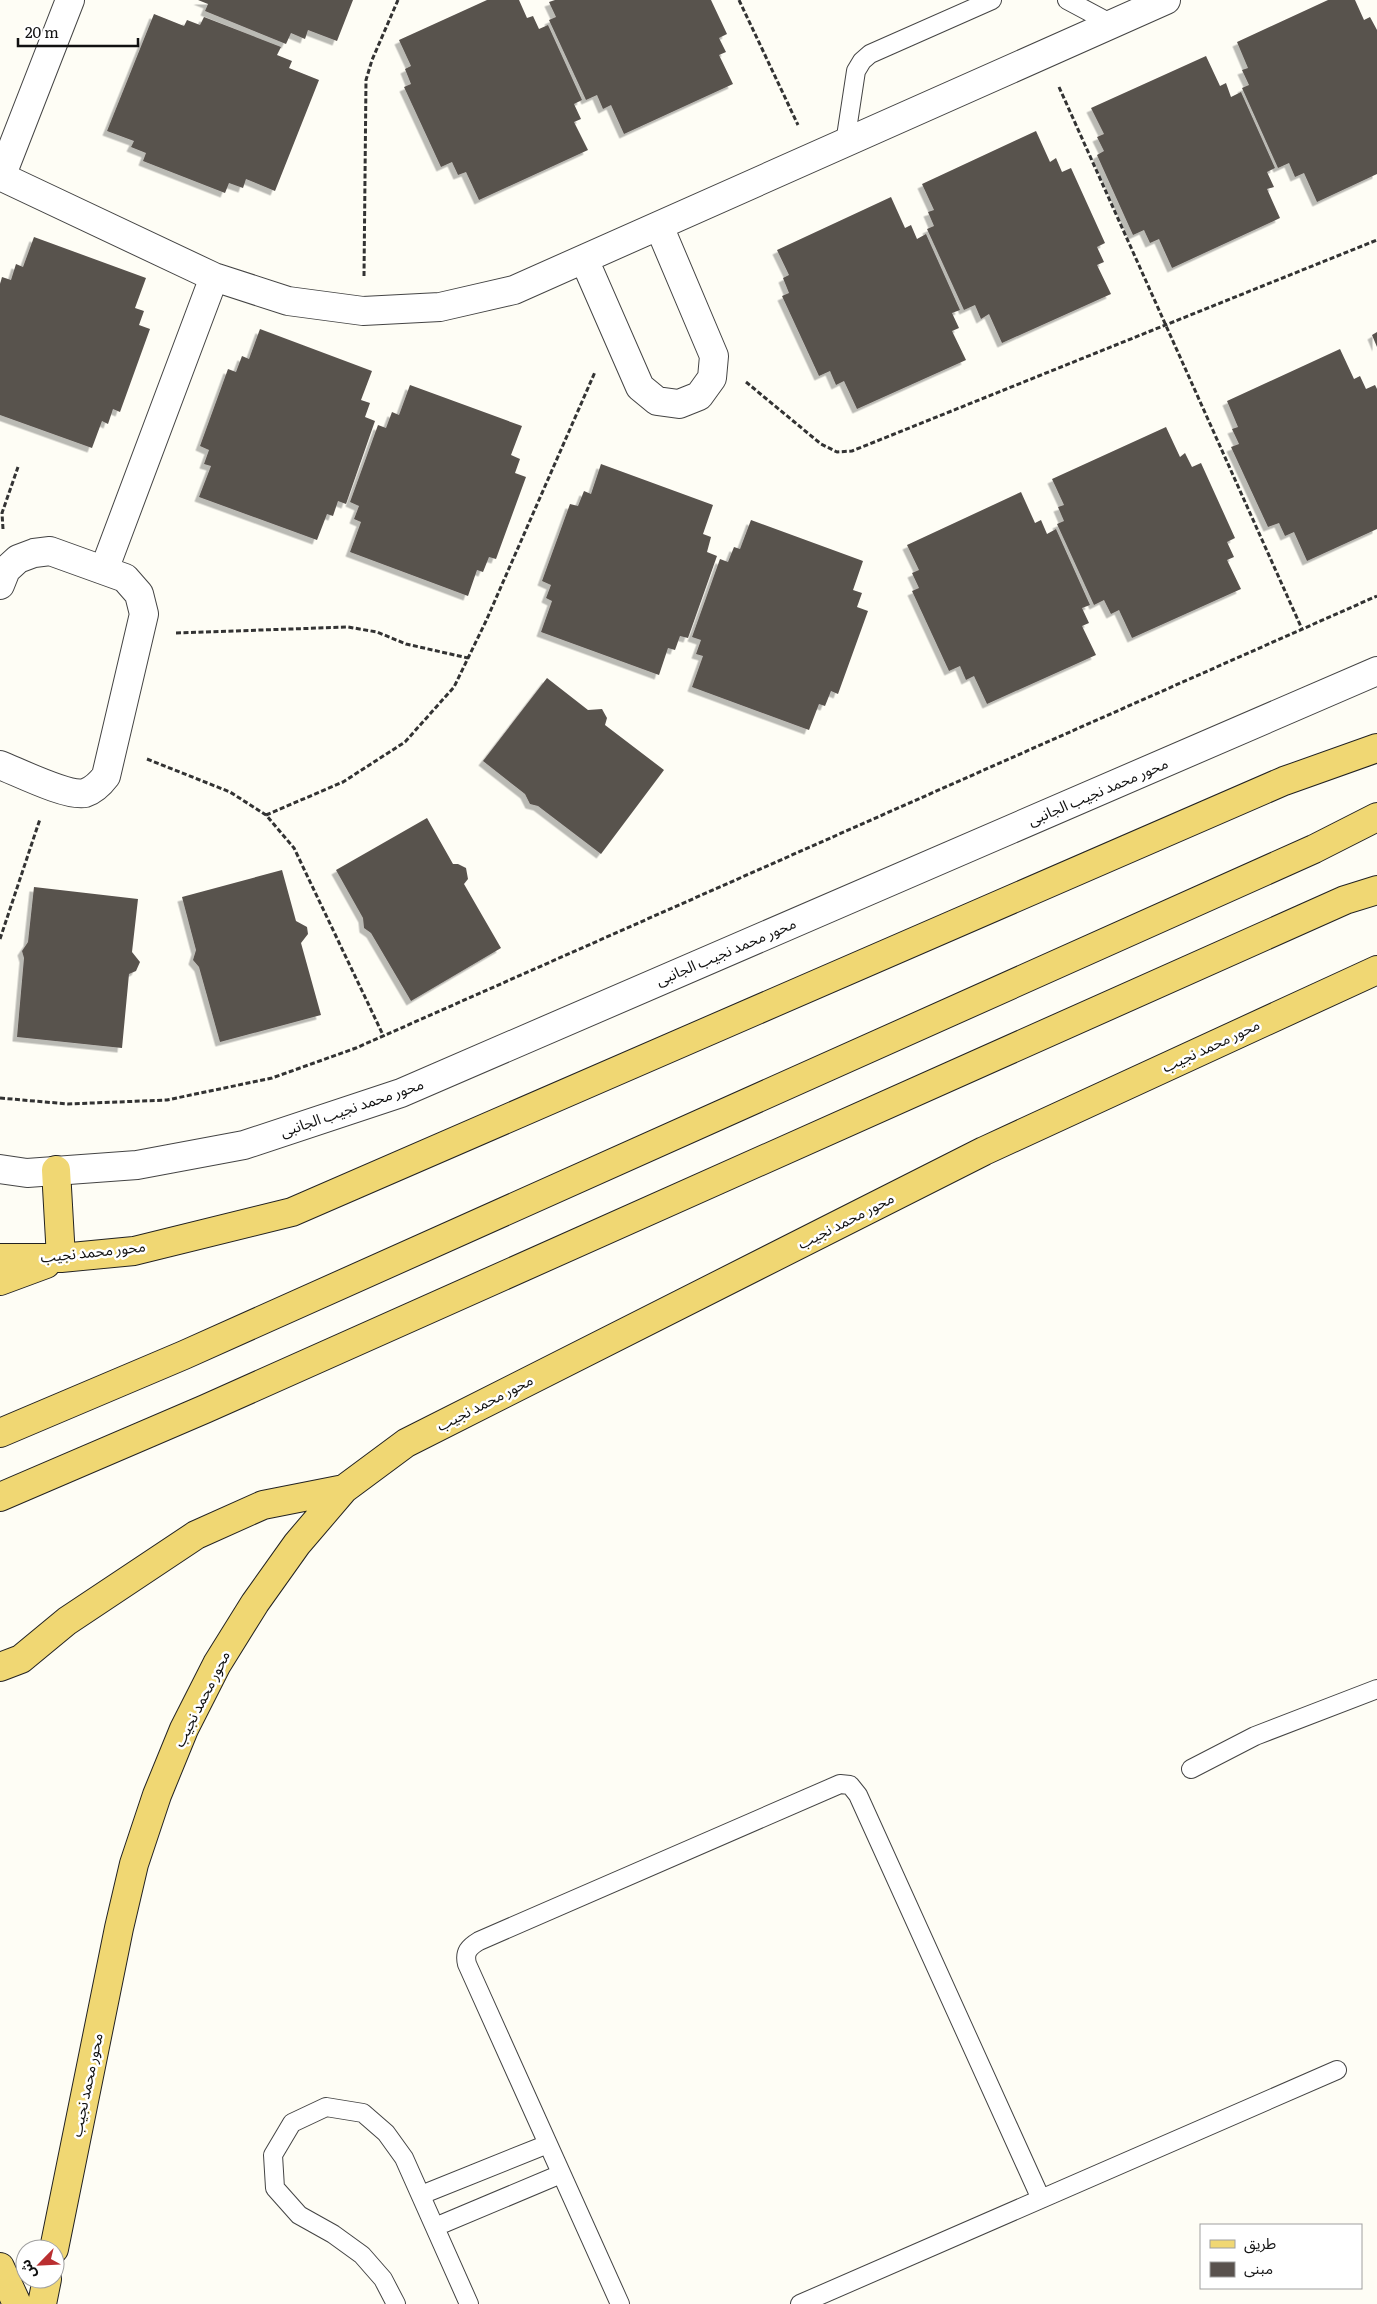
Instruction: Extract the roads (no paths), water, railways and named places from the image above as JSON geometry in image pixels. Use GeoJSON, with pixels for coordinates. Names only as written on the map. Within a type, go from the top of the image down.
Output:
{"type":"FeatureCollection","features":[{"type":"Feature","properties":{"kind":"main road","name":"محور محمد نجيب"},"geometry":{"type":"LineString","coordinates":[[0,1258],[61,1258],[134,1251],[292,1212],[1284,781],[1377,748]]}},
{"type":"Feature","properties":{"kind":"main road"},"geometry":{"type":"LineString","coordinates":[[0,1433],[184,1354],[1314,849],[1377,817]]}},
{"type":"Feature","properties":{"kind":"main road"},"geometry":{"type":"LineString","coordinates":[[0,1497],[206,1409],[1336,904],[1377,890]]}},
{"type":"Feature","properties":{"kind":"main road","name":"محور محمد نجيب"},"geometry":{"type":"LineString","coordinates":[[56,2239],[119,1928],[134,1864],[157,1796],[184,1729],[217,1664],[255,1603],[297,1544],[344,1489],[406,1443],[966,1160],[1377,970]]}},
{"type":"Feature","properties":{"kind":"main road"},"geometry":{"type":"LineString","coordinates":[[0,1281],[61,1258],[56,1170]]}},
{"type":"Feature","properties":{"kind":"main road"},"geometry":{"type":"LineString","coordinates":[[0,1666],[21,1659],[67,1621],[196,1535],[263,1505],[344,1489]]}},
{"type":"Feature","properties":{"kind":"main road"},"geometry":{"type":"LineString","coordinates":[[0,2267],[17,2304]]}},
{"type":"Feature","properties":{"kind":"main road"},"geometry":{"type":"LineString","coordinates":[[42,2304],[45,2289]]}},
{"type":"Feature","properties":{"kind":"street"},"geometry":{"type":"LineString","coordinates":[[70,0],[1,177],[214,277],[288,300],[363,311],[440,308],[505,292],[659,226],[1166,0]]}},
{"type":"Feature","properties":{"kind":"street"},"geometry":{"type":"LineString","coordinates":[[584,259],[640,386],[657,401],[679,404],[699,396],[712,378],[714,356],[659,226]]}},
{"type":"Feature","properties":{"kind":"street"},"geometry":{"type":"LineString","coordinates":[[104,570],[214,277]]}},
{"type":"Feature","properties":{"kind":"street"},"geometry":{"type":"LineString","coordinates":[[0,765],[72,794],[85,793],[98,787],[106,776],[114,746],[141,634],[144,614],[139,594],[125,578],[50,551],[34,553],[18,560],[3,577]]}},
{"type":"Feature","properties":{"kind":"street","name":"محور محمد نجيب الجانبى"},"geometry":{"type":"LineString","coordinates":[[0,1168],[27,1173],[138,1165],[244,1145],[401,1093],[1377,671]]}},
{"type":"Feature","properties":{"kind":"lane"},"geometry":{"type":"LineString","coordinates":[[844,143],[856,71],[862,61],[870,54],[992,0]]}},
{"type":"Feature","properties":{"kind":"lane"},"geometry":{"type":"LineString","coordinates":[[1067,0],[1112,24]]}},
{"type":"Feature","properties":{"kind":"lane"},"geometry":{"type":"LineString","coordinates":[[1191,1769],[1255,1736],[1377,1689]]}},
{"type":"Feature","properties":{"kind":"lane"},"geometry":{"type":"LineString","coordinates":[[620,2304],[466,1964],[467,1950],[479,1941],[840,1784],[850,1785],[858,1794],[1041,2199]]}},
{"type":"Feature","properties":{"kind":"lane"},"geometry":{"type":"LineString","coordinates":[[800,2304],[1337,2070]]}},
{"type":"Feature","properties":{"kind":"lane"},"geometry":{"type":"LineString","coordinates":[[396,2304],[383,2279],[362,2255],[333,2234],[299,2215],[275,2188],[273,2155],[292,2123],[326,2107],[363,2113],[386,2133],[404,2158],[469,2304]]}},
{"type":"Feature","properties":{"kind":"lane"},"geometry":{"type":"LineString","coordinates":[[421,2195],[548,2144]]}},
{"type":"Feature","properties":{"kind":"lane"},"geometry":{"type":"LineString","coordinates":[[435,2228],[561,2174]]}}]}
